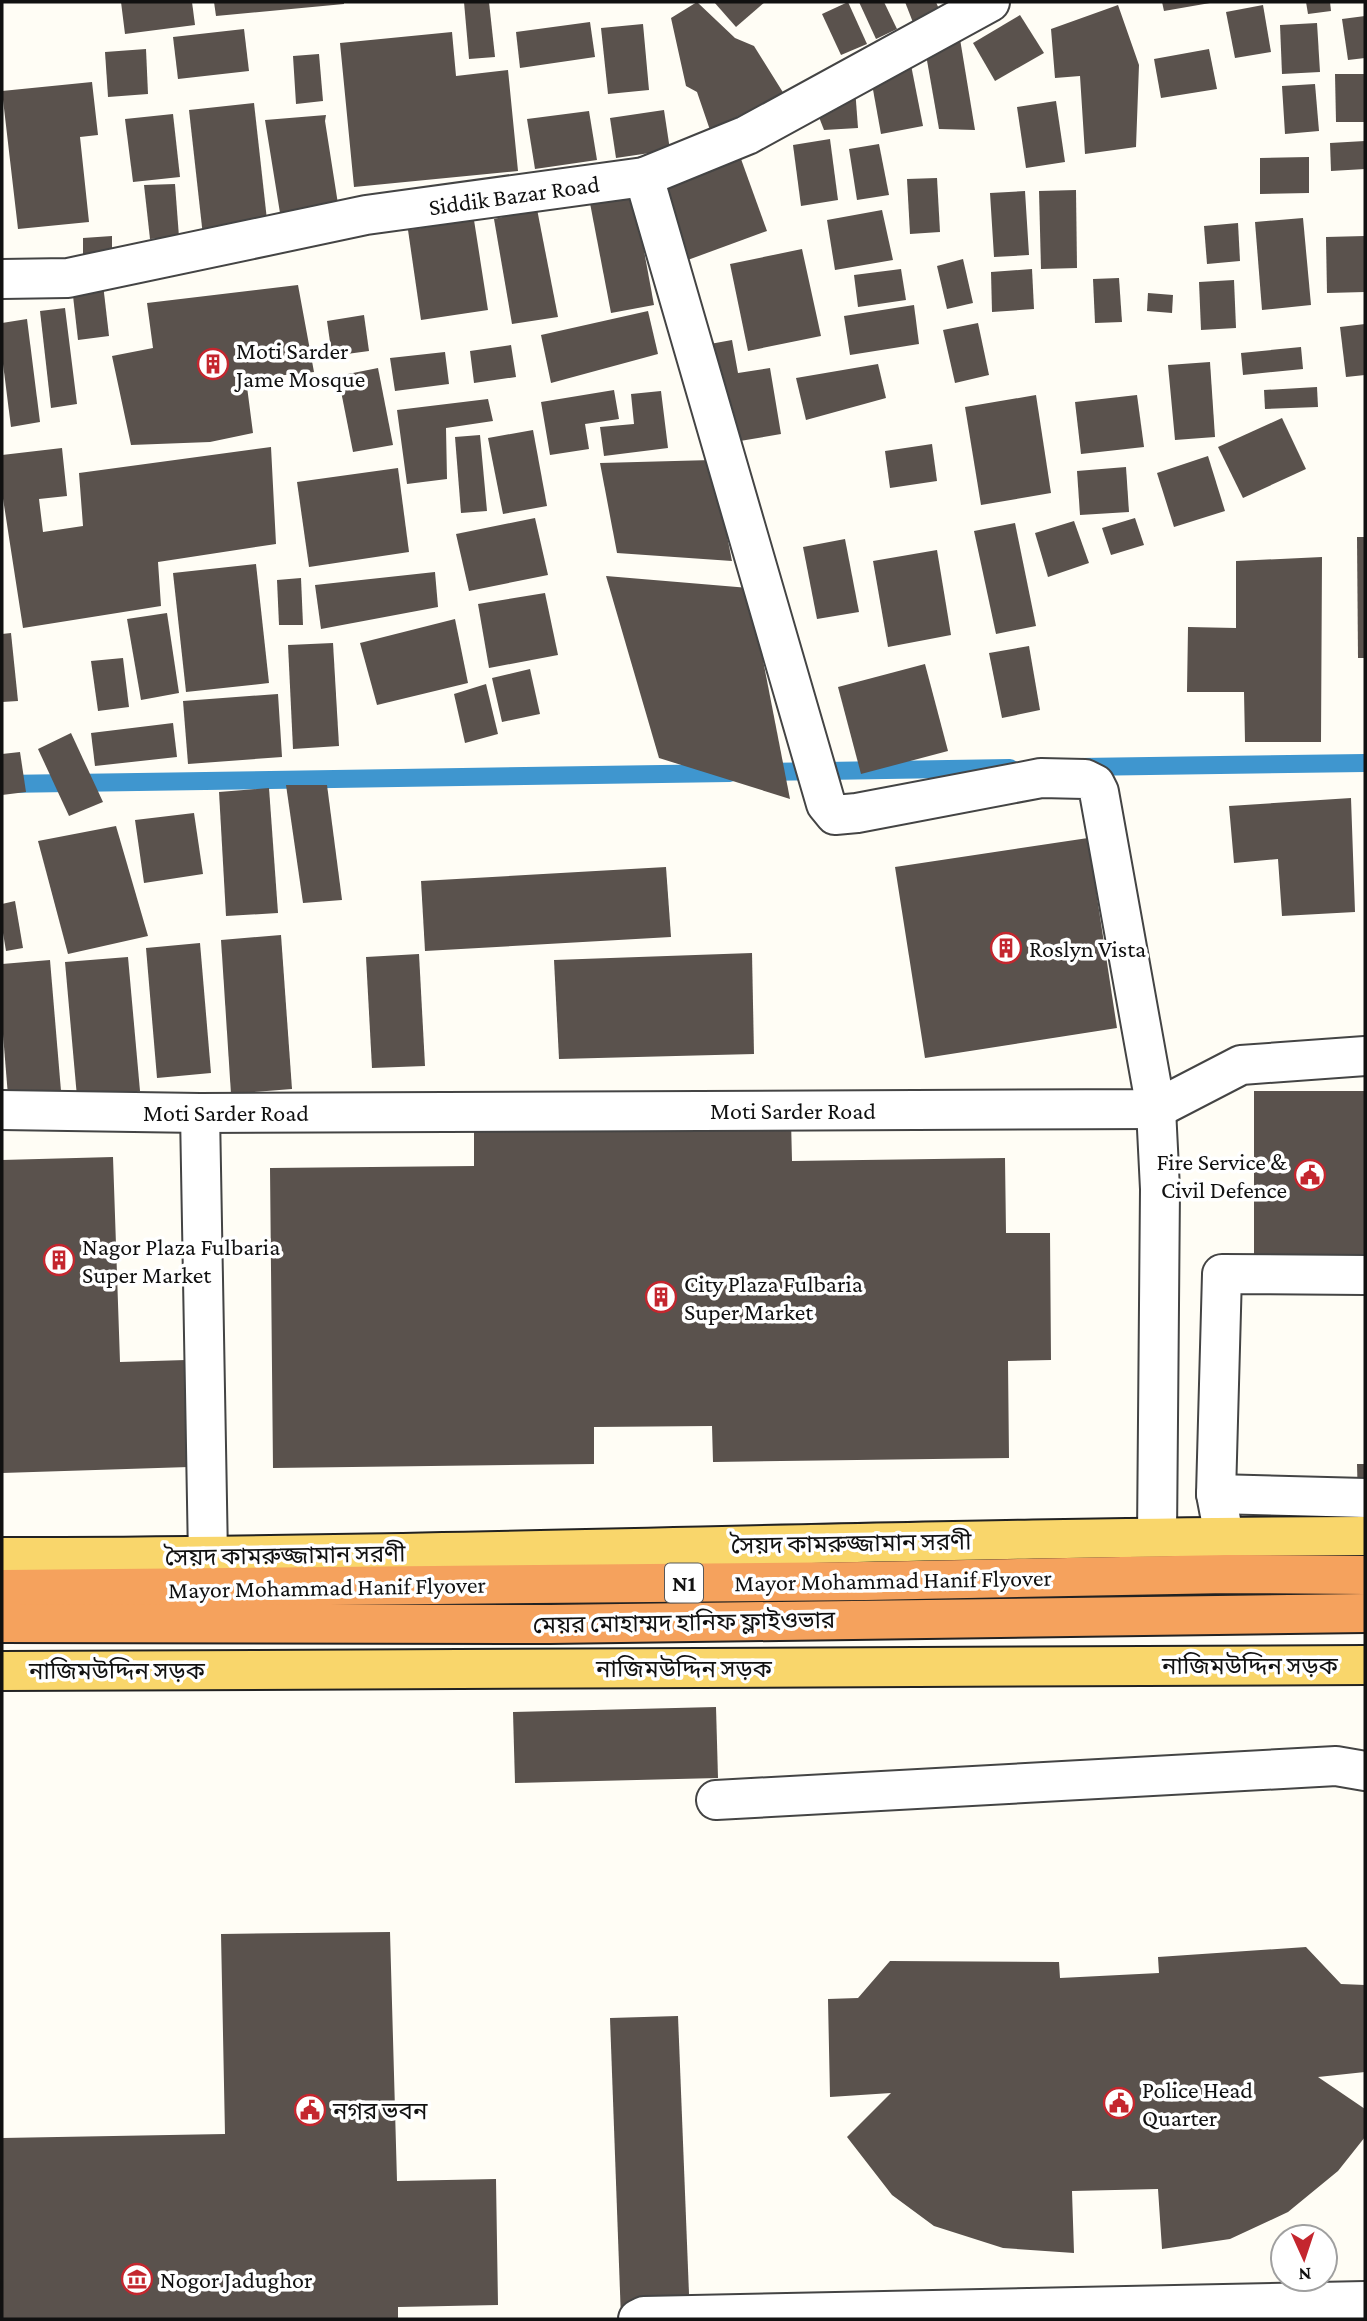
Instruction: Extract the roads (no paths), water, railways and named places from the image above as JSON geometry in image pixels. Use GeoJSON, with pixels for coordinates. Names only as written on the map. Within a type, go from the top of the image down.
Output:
{"type":"FeatureCollection","features":[{"type":"Feature","properties":{"kind":"highway","name":"Mayor Mohammad Hanif Flyover"},"geometry":{"type":"LineString","coordinates":[[2,1589],[824,1582],[1228,1574],[1365,1575]]}},
{"type":"Feature","properties":{"kind":"highway","name":"মেয়র মোহাম্মদ হানিফ ফ্লাইওভার"},"geometry":{"type":"LineString","coordinates":[[2,1623],[550,1624],[1365,1613]]}},
{"type":"Feature","properties":{"kind":"main road","name":"সৈয়দ কামরুজ্জামান সরণী"},"geometry":{"type":"LineString","coordinates":[[2,1557],[208,1557],[1157,1537],[1365,1536]]}},
{"type":"Feature","properties":{"kind":"main road","name":"নাজিমউদ্দিন সড়ক"},"geometry":{"type":"LineString","coordinates":[[2,1671],[1365,1665]]}},
{"type":"Feature","properties":{"kind":"street","name":"Siddik Bazar Road"},"geometry":{"type":"LineString","coordinates":[[2,279],[68,278],[366,215],[644,177],[747,135],[990,2]]}},
{"type":"Feature","properties":{"kind":"street"},"geometry":{"type":"LineString","coordinates":[[644,177],[826,804],[835,815],[857,813],[1041,778],[1085,779],[1095,784],[1099,792],[1156,1109],[1160,1189],[1157,1537]]}},
{"type":"Feature","properties":{"kind":"street"},"geometry":{"type":"LineString","coordinates":[[1156,1109],[1241,1065],[1365,1056]]}},
{"type":"Feature","properties":{"kind":"street","name":"Moti Sarder Road"},"geometry":{"type":"LineString","coordinates":[[2,1110],[200,1113],[1156,1109]]}},
{"type":"Feature","properties":{"kind":"street"},"geometry":{"type":"LineString","coordinates":[[200,1113],[208,1557]]}},
{"type":"Feature","properties":{"kind":"street"},"geometry":{"type":"LineString","coordinates":[[1224,1536],[1216,1494],[1222,1274],[1365,1275]]}},
{"type":"Feature","properties":{"kind":"street"},"geometry":{"type":"LineString","coordinates":[[1216,1494],[1365,1498]]}},
{"type":"Feature","properties":{"kind":"street"},"geometry":{"type":"LineString","coordinates":[[716,1800],[1336,1766],[1365,1771]]}},
{"type":"Feature","properties":{"kind":"street"},"geometry":{"type":"LineString","coordinates":[[638,2319],[644,2316],[1365,2301]]}},
{"type":"Feature","properties":{"kind":"waterway"},"geometry":{"type":"LineString","coordinates":[[1080,767],[1365,763]]}},
{"type":"Feature","properties":{"kind":"waterway"},"geometry":{"type":"LineString","coordinates":[[761,772],[1010,768]]}},
{"type":"Feature","properties":{"kind":"waterway"},"geometry":{"type":"LineString","coordinates":[[2,784],[730,773]]}},
{"type":"Feature","properties":{"kind":"place","name":"Moti Sarder Jame Mosque"},"geometry":{"type":"Point","coordinates":[213,364]}},
{"type":"Feature","properties":{"kind":"place","name":"Roslyn Vista"},"geometry":{"type":"Point","coordinates":[1006,948]}},
{"type":"Feature","properties":{"kind":"place","name":"Fire Service & Civil Defence"},"geometry":{"type":"Point","coordinates":[1310,1175]}},
{"type":"Feature","properties":{"kind":"place","name":"Nagor Plaza Fulbaria Super Market"},"geometry":{"type":"Point","coordinates":[59,1260]}},
{"type":"Feature","properties":{"kind":"place","name":"City Plaza Fulbaria Super Market"},"geometry":{"type":"Point","coordinates":[661,1297]}},
{"type":"Feature","properties":{"kind":"place","name":"Police Head Quarter"},"geometry":{"type":"Point","coordinates":[1119,2103]}},
{"type":"Feature","properties":{"kind":"place","name":"নগর ভবন"},"geometry":{"type":"Point","coordinates":[310,2110]}},
{"type":"Feature","properties":{"kind":"place","name":"Nogor Jadughor"},"geometry":{"type":"Point","coordinates":[137,2279]}}]}
